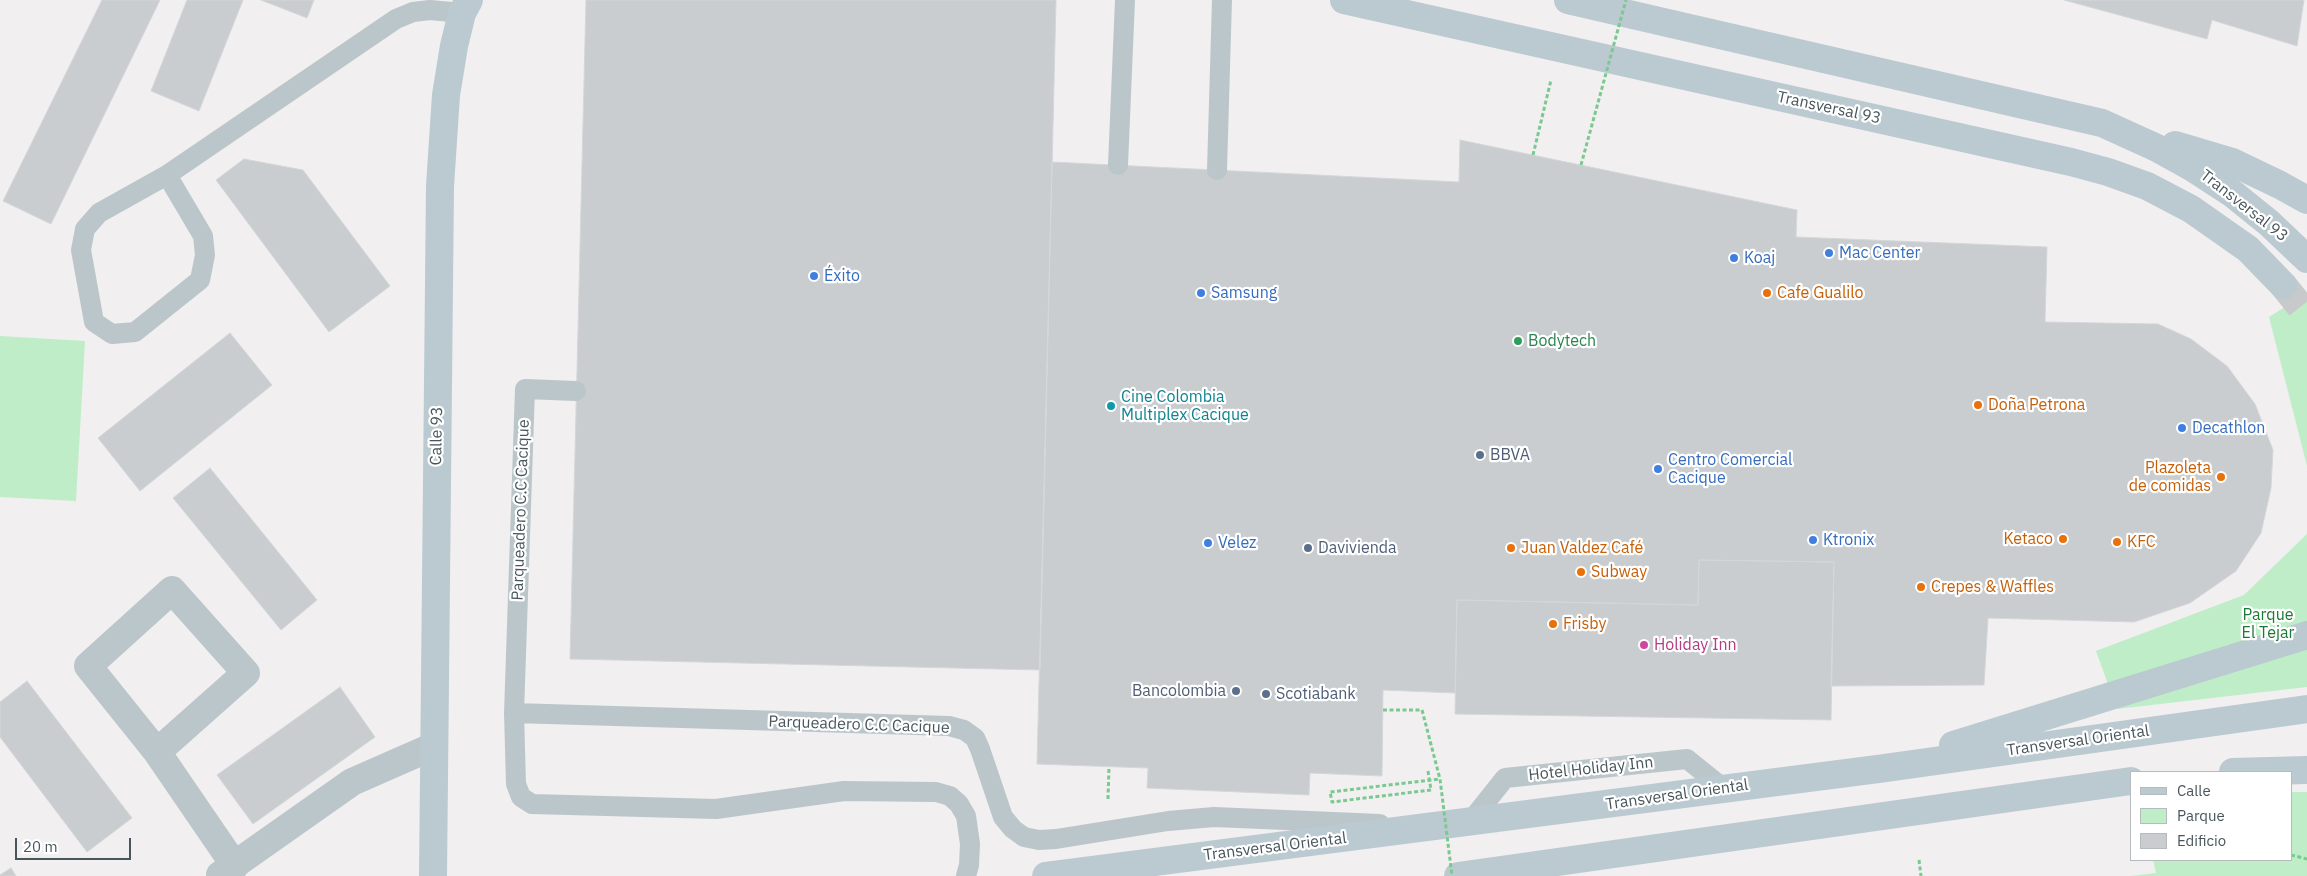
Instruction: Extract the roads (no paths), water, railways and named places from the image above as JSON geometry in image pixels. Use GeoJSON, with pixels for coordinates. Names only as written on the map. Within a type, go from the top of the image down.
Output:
{"type":"FeatureCollection","features":[{"type":"Feature","properties":{"kind":"main road","name":"Transversal 93"},"geometry":{"type":"LineString","coordinates":[[1344,0],[2072,162],[2108,172],[2147,186],[2191,209],[2248,249],[2283,285]]}},
{"type":"Feature","properties":{"kind":"main road","name":"Transversal 93"},"geometry":{"type":"LineString","coordinates":[[1568,0],[2102,123],[2157,148],[2194,168],[2269,223],[2307,260]]}},
{"type":"Feature","properties":{"kind":"main road","name":"Calle 93"},"geometry":{"type":"LineString","coordinates":[[433,876],[440,186],[446,95],[463,4]]}},
{"type":"Feature","properties":{"kind":"main road"},"geometry":{"type":"LineString","coordinates":[[2102,123],[2232,162],[2280,184],[2307,200]]}},
{"type":"Feature","properties":{"kind":"main road"},"geometry":{"type":"LineString","coordinates":[[1878,769],[2307,635]]}},
{"type":"Feature","properties":{"kind":"main road","name":"Transversal Oriental"},"geometry":{"type":"LineString","coordinates":[[1046,876],[1878,769],[2307,709]]}},
{"type":"Feature","properties":{"kind":"main road"},"geometry":{"type":"LineString","coordinates":[[2270,771],[2307,770]]}},
{"type":"Feature","properties":{"kind":"main road"},"geometry":{"type":"LineString","coordinates":[[1458,876],[2130,781]]}},
{"type":"Feature","properties":{"kind":"street"},"geometry":{"type":"LineString","coordinates":[[158,752],[246,673],[172,590],[88,666],[158,752],[227,871],[352,782],[434,746]]}},
{"type":"Feature","properties":{"kind":"lane"},"geometry":{"type":"LineString","coordinates":[[1118,165],[1125,0]]}},
{"type":"Feature","properties":{"kind":"lane"},"geometry":{"type":"LineString","coordinates":[[1217,170],[1222,0]]}},
{"type":"Feature","properties":{"kind":"lane"},"geometry":{"type":"LineString","coordinates":[[167,175],[203,236],[205,255],[200,280],[135,332],[112,334],[94,322],[81,250],[85,229],[99,213],[167,175],[396,19],[413,12],[463,4]]}},
{"type":"Feature","properties":{"kind":"lane","name":"Parqueadero C.C Cacique"},"geometry":{"type":"LineString","coordinates":[[576,390],[524,389],[514,713],[516,784],[521,797],[532,804],[716,810],[844,791],[936,792],[950,796],[959,804],[966,816],[970,844],[969,865],[966,876]]}},
{"type":"Feature","properties":{"kind":"lane","name":"Parqueadero C.C Cacique"},"geometry":{"type":"LineString","coordinates":[[514,713],[939,726],[964,730],[975,738],[980,749],[1003,817],[1013,830],[1024,837],[1039,840],[1168,821],[1214,817],[1435,827]]}},
{"type":"Feature","properties":{"kind":"lane","name":"Hotel Holiday Inn"},"geometry":{"type":"LineString","coordinates":[[1470,822],[1506,778],[1686,759],[1723,788]]}},
{"type":"Feature","properties":{"kind":"tunnel"},"geometry":{"type":"LineString","coordinates":[[2283,285],[2307,315]]}},
{"type":"Feature","properties":{"kind":"place","name":"Mac Center"},"geometry":{"type":"Point","coordinates":[1829,253]}},
{"type":"Feature","properties":{"kind":"place","name":"Koaj"},"geometry":{"type":"Point","coordinates":[1734,258]}},
{"type":"Feature","properties":{"kind":"place","name":"Éxito"},"geometry":{"type":"Point","coordinates":[814,276]}},
{"type":"Feature","properties":{"kind":"place","name":"Samsung"},"geometry":{"type":"Point","coordinates":[1201,293]}},
{"type":"Feature","properties":{"kind":"place","name":"Cafe Gualilo"},"geometry":{"type":"Point","coordinates":[1767,293]}},
{"type":"Feature","properties":{"kind":"place","name":"Bodytech"},"geometry":{"type":"Point","coordinates":[1518,341]}},
{"type":"Feature","properties":{"kind":"place","name":"Doña Petrona"},"geometry":{"type":"Point","coordinates":[1978,405]}},
{"type":"Feature","properties":{"kind":"place","name":"Cine Colombia Multiplex Cacique"},"geometry":{"type":"Point","coordinates":[1111,406]}},
{"type":"Feature","properties":{"kind":"place","name":"Decathlon"},"geometry":{"type":"Point","coordinates":[2182,428]}},
{"type":"Feature","properties":{"kind":"place","name":"BBVA"},"geometry":{"type":"Point","coordinates":[1480,455]}},
{"type":"Feature","properties":{"kind":"place","name":"Centro Comercial Cacique"},"geometry":{"type":"Point","coordinates":[1658,469]}},
{"type":"Feature","properties":{"kind":"place","name":"Plazoleta de comidas"},"geometry":{"type":"Point","coordinates":[2221,477]}},
{"type":"Feature","properties":{"kind":"place","name":"Ketaco"},"geometry":{"type":"Point","coordinates":[2063,539]}},
{"type":"Feature","properties":{"kind":"place","name":"Ktronix"},"geometry":{"type":"Point","coordinates":[1813,540]}},
{"type":"Feature","properties":{"kind":"place","name":"KFC"},"geometry":{"type":"Point","coordinates":[2117,542]}},
{"type":"Feature","properties":{"kind":"place","name":"Velez"},"geometry":{"type":"Point","coordinates":[1208,543]}},
{"type":"Feature","properties":{"kind":"place","name":"Davivienda"},"geometry":{"type":"Point","coordinates":[1308,548]}},
{"type":"Feature","properties":{"kind":"place","name":"Juan Valdez Café"},"geometry":{"type":"Point","coordinates":[1511,548]}},
{"type":"Feature","properties":{"kind":"place","name":"Subway"},"geometry":{"type":"Point","coordinates":[1581,572]}},
{"type":"Feature","properties":{"kind":"place","name":"Crepes & Waffles"},"geometry":{"type":"Point","coordinates":[1921,587]}},
{"type":"Feature","properties":{"kind":"place","name":"Frisby"},"geometry":{"type":"Point","coordinates":[1553,624]}},
{"type":"Feature","properties":{"kind":"place","name":"Holiday Inn"},"geometry":{"type":"Point","coordinates":[1644,645]}},
{"type":"Feature","properties":{"kind":"place","name":"Bancolombia"},"geometry":{"type":"Point","coordinates":[1236,691]}},
{"type":"Feature","properties":{"kind":"place","name":"Scotiabank"},"geometry":{"type":"Point","coordinates":[1266,694]}},
{"type":"Feature","properties":{"kind":"park label","name":"Parque El Tejar"},"geometry":{"type":"Point","coordinates":[2268,624]}}]}
